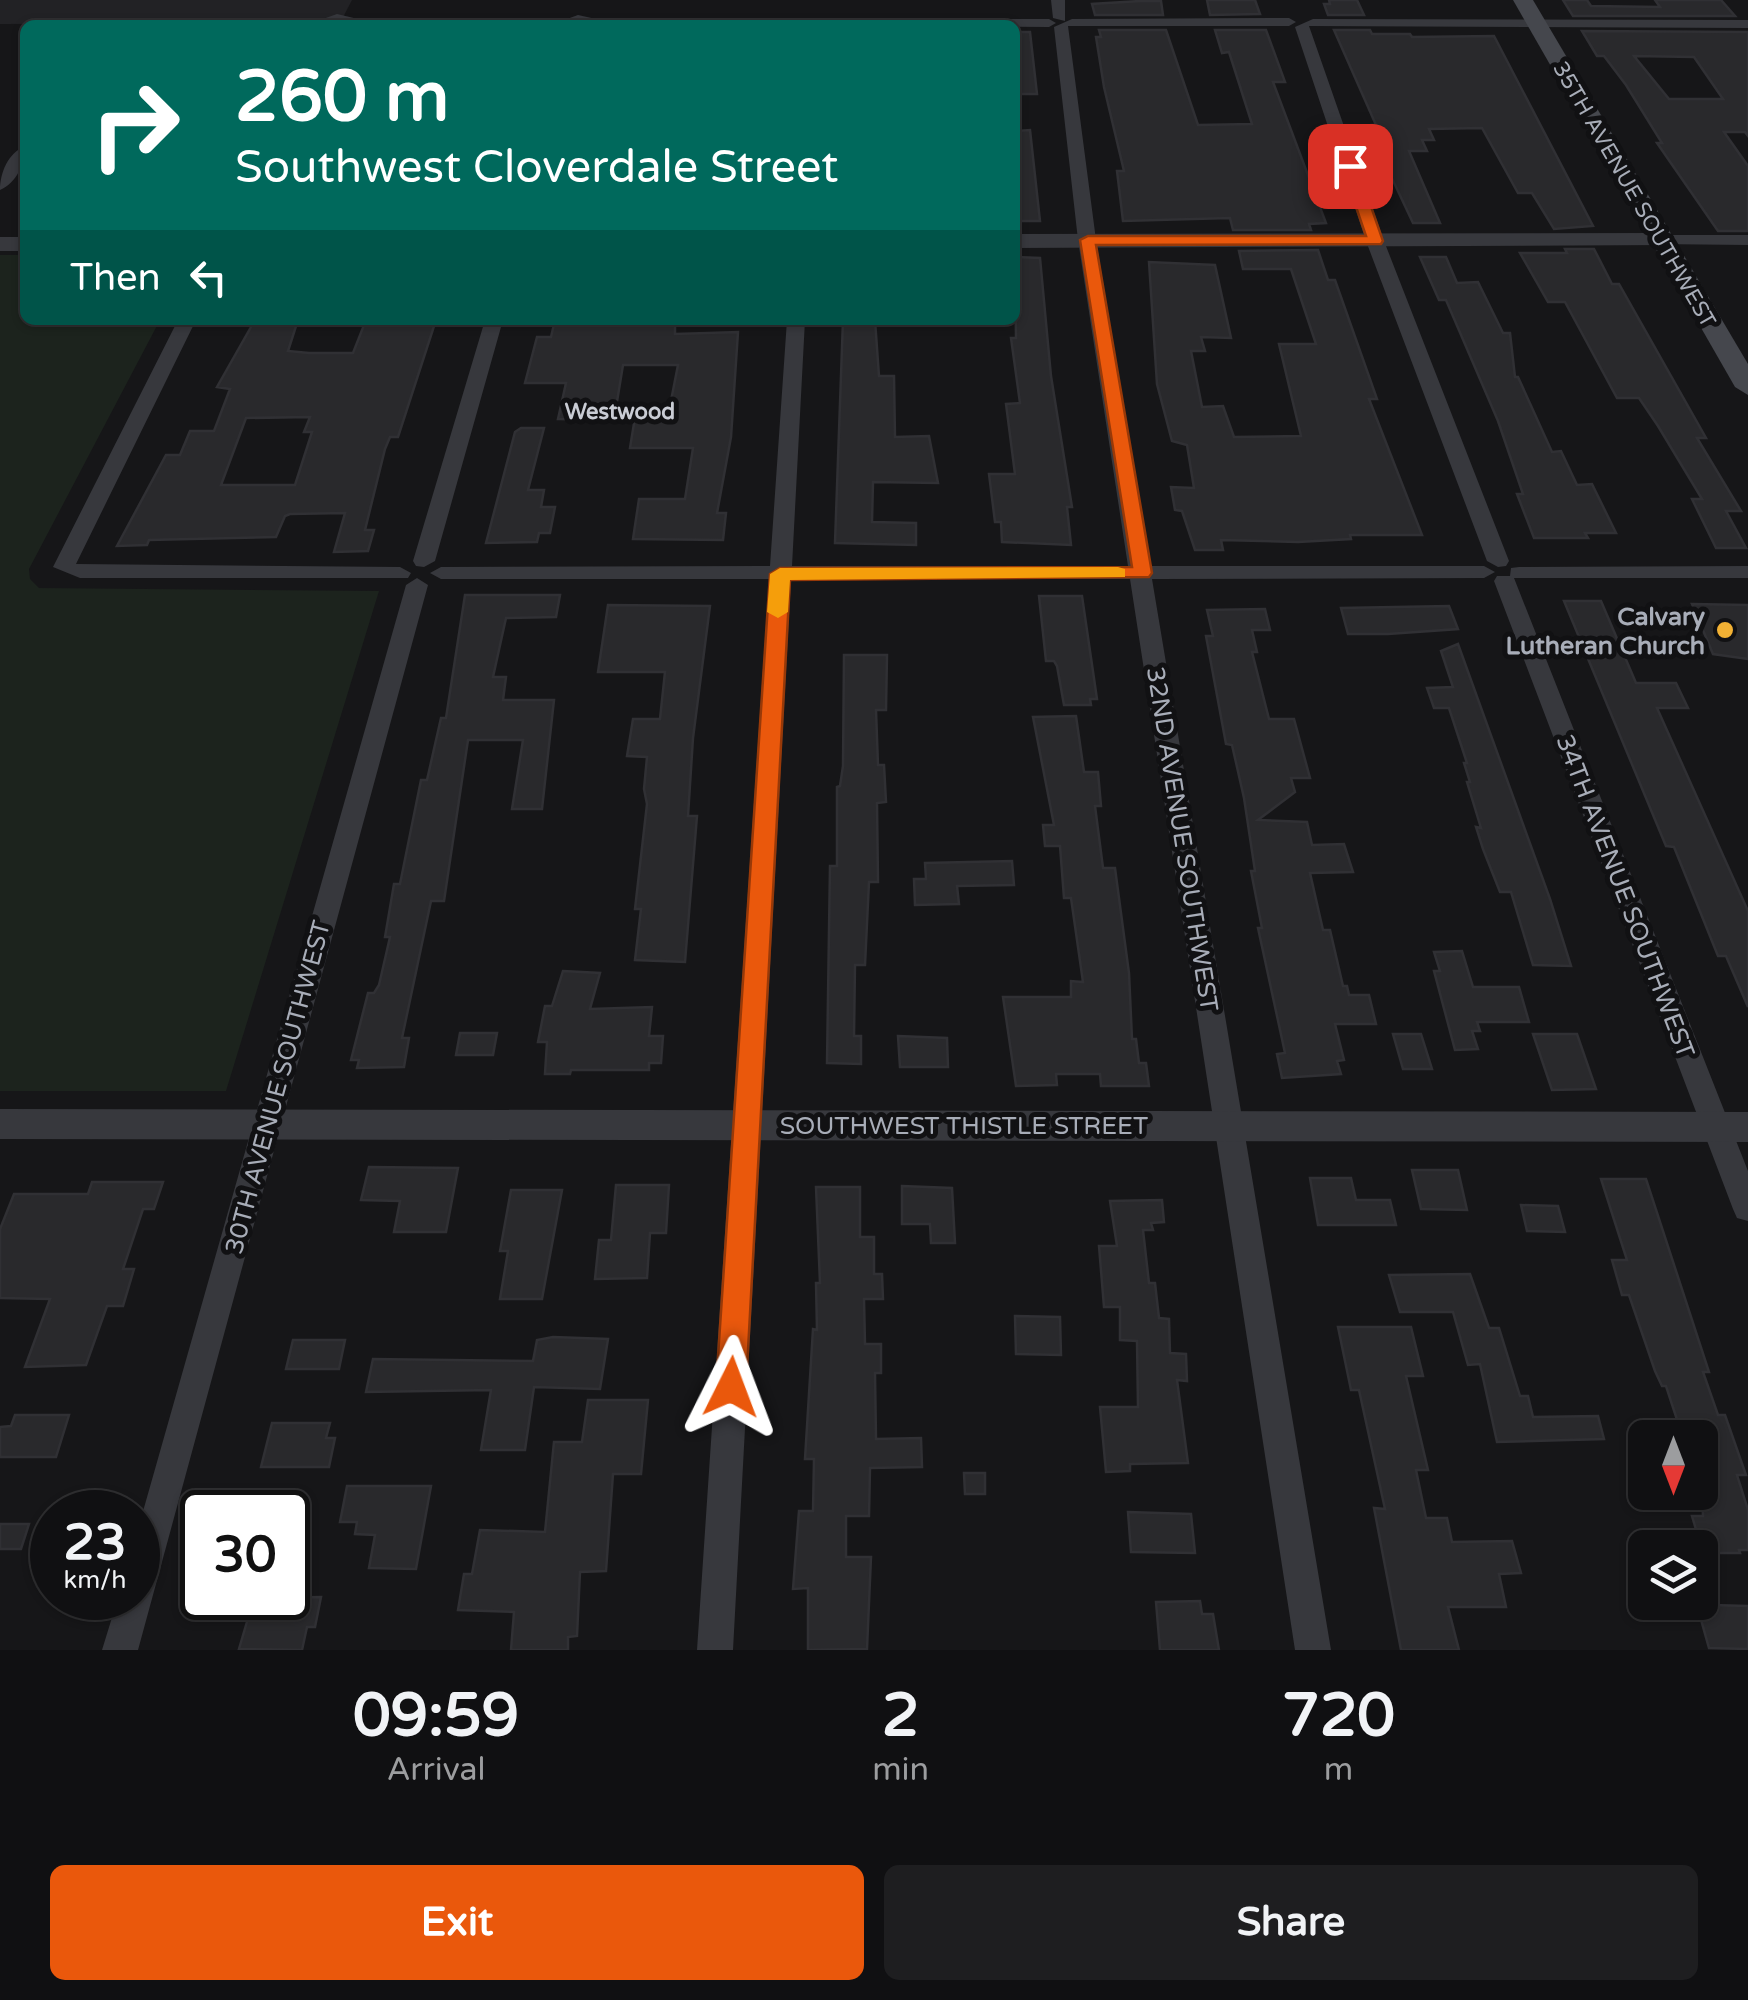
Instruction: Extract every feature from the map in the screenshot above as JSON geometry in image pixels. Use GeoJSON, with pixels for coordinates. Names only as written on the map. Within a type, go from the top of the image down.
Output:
{"type":"FeatureCollection","features":[{"type":"Feature","properties":{"kind":"main road","name":"35TH AVENUE SOUTHWEST"},"geometry":{"type":"LineString","coordinates":[[1523,0],[1748,387]]}},
{"type":"Feature","properties":{"kind":"street","name":"32ND AVENUE SOUTHWEST"},"geometry":{"type":"LineString","coordinates":[[1058,0],[1088,240],[1313,1650]]}},
{"type":"Feature","properties":{"kind":"street","name":"34TH AVENUE SOUTHWEST"},"geometry":{"type":"LineString","coordinates":[[1294,0],[1376,241],[1502,572],[1732,1127],[1748,1209]]}},
{"type":"Feature","properties":{"kind":"street"},"geometry":{"type":"LineString","coordinates":[[1020,23],[1748,24]]}},
{"type":"Feature","properties":{"kind":"street"},"geometry":{"type":"LineString","coordinates":[[0,186],[20,158]]}},
{"type":"Feature","properties":{"kind":"street"},"geometry":{"type":"LineString","coordinates":[[1020,240],[1748,240]]}},
{"type":"Feature","properties":{"kind":"street"},"geometry":{"type":"LineString","coordinates":[[185,325],[64,567],[80,572],[1748,572]]}},
{"type":"Feature","properties":{"kind":"street","name":"30TH AVENUE SOUTHWEST"},"geometry":{"type":"LineString","coordinates":[[160,1510],[493,325]]}},
{"type":"Feature","properties":{"kind":"street"},"geometry":{"type":"LineString","coordinates":[[716,1650],[796,325]]}},
{"type":"Feature","properties":{"kind":"street","name":"SOUTHWEST THISTLE STREET"},"geometry":{"type":"LineString","coordinates":[[0,1124],[1732,1127]]}},
{"type":"Feature","properties":{"kind":"street"},"geometry":{"type":"LineString","coordinates":[[120,1650],[129,1620]]}},
{"type":"Feature","properties":{"kind":"shaded area"},"geometry":{"type":"Polygon","coordinates":[[[0,0],[352,0],[342,20],[20,20],[20,24],[0,24],[0,0]]]}},
{"type":"Feature","properties":{"kind":"shaded area"},"geometry":{"type":"Polygon","coordinates":[[[0,255],[20,255],[20,325],[157,325],[29,569],[30,579],[39,588],[379,591],[226,1091],[0,1091],[0,255]]]}},
{"type":"Feature","properties":{"kind":"building"},"geometry":{"type":"Polygon","coordinates":[[[1207,0],[1255,0],[1260,14],[1210,15],[1207,0]]]}},
{"type":"Feature","properties":{"kind":"building"},"geometry":{"type":"Polygon","coordinates":[[[1329,0],[1357,0],[1364,15],[1328,15],[1324,4],[1330,4],[1329,0]]]}},
{"type":"Feature","properties":{"kind":"building"},"geometry":{"type":"Polygon","coordinates":[[[1563,0],[1587,0],[1591,6],[1660,7],[1655,0],[1721,0],[1735,16],[1573,16],[1563,0]]]}},
{"type":"Feature","properties":{"kind":"building"},"geometry":{"type":"Polygon","coordinates":[[[1161,1],[1163,15],[1095,15],[1092,4],[1161,1]]]}},
{"type":"Feature","properties":{"kind":"building"},"geometry":{"type":"Polygon","coordinates":[[[1099,30],[1166,30],[1198,125],[1252,124],[1229,52],[1222,53],[1215,30],[1266,30],[1285,82],[1273,82],[1326,223],[1309,224],[1311,230],[1233,230],[1230,218],[1123,221],[1117,171],[1124,171],[1104,87],[1096,37],[1101,37],[1099,30]]]}},
{"type":"Feature","properties":{"kind":"building"},"geometry":{"type":"Polygon","coordinates":[[[1334,30],[1370,30],[1372,34],[1412,37],[1494,36],[1593,226],[1554,229],[1532,193],[1518,193],[1482,128],[1429,129],[1434,140],[1422,140],[1427,151],[1409,151],[1440,223],[1413,223],[1381,155],[1372,125],[1376,125],[1334,30]]]}},
{"type":"Feature","properties":{"kind":"building"},"geometry":{"type":"Polygon","coordinates":[[[1582,31],[1748,32],[1748,136],[1745,132],[1724,132],[1748,166],[1748,231],[1718,231],[1657,143],[1662,143],[1626,85],[1604,56],[1597,56],[1582,31]],[[1634,56],[1669,99],[1723,99],[1694,57],[1634,56]]]}},
{"type":"Feature","properties":{"kind":"building"},"geometry":{"type":"Polygon","coordinates":[[[1020,32],[1030,32],[1037,94],[1020,94],[1020,32]]]}},
{"type":"Feature","properties":{"kind":"building"},"geometry":{"type":"Polygon","coordinates":[[[1030,130],[1040,221],[1020,221],[1020,131],[1030,130]]]}},
{"type":"Feature","properties":{"kind":"building"},"geometry":{"type":"Polygon","coordinates":[[[1565,249],[1594,249],[1612,284],[1619,284],[1706,438],[1697,438],[1741,511],[1726,511],[1746,548],[1716,548],[1692,499],[1702,499],[1658,426],[1639,398],[1617,398],[1565,302],[1548,302],[1520,253],[1567,253],[1565,249]]]}},
{"type":"Feature","properties":{"kind":"building"},"geometry":{"type":"Polygon","coordinates":[[[1318,250],[1328,280],[1335,280],[1377,399],[1369,399],[1422,535],[1350,535],[1351,539],[1298,542],[1221,540],[1223,550],[1195,550],[1182,511],[1175,510],[1171,487],[1194,488],[1187,445],[1172,441],[1157,384],[1149,262],[1215,265],[1231,338],[1201,337],[1205,351],[1191,351],[1202,407],[1223,406],[1234,437],[1301,436],[1279,344],[1316,344],[1291,269],[1243,269],[1239,251],[1318,250]]]}},
{"type":"Feature","properties":{"kind":"building"},"geometry":{"type":"Polygon","coordinates":[[[1020,257],[1040,258],[1051,376],[1072,507],[1067,507],[1071,545],[1002,542],[1001,522],[995,522],[989,474],[1015,474],[1006,404],[1020,403],[1011,338],[1016,338],[1016,325],[1020,325],[1020,257]]]}},
{"type":"Feature","properties":{"kind":"building"},"geometry":{"type":"Polygon","coordinates":[[[1420,257],[1446,257],[1457,283],[1478,282],[1503,333],[1510,333],[1515,377],[1552,452],[1561,451],[1577,485],[1592,484],[1616,533],[1585,533],[1588,538],[1534,538],[1517,494],[1523,494],[1498,421],[1446,300],[1439,300],[1420,257]]]}},
{"type":"Feature","properties":{"kind":"building"},"geometry":{"type":"Polygon","coordinates":[[[252,325],[296,325],[288,351],[353,353],[364,325],[434,325],[398,437],[390,437],[385,449],[365,530],[374,530],[368,551],[334,552],[345,513],[290,514],[285,516],[276,537],[149,540],[147,545],[117,546],[166,455],[180,455],[190,431],[214,431],[230,389],[217,387],[252,325]],[[310,417],[246,418],[221,485],[295,485],[312,432],[304,432],[310,417]]]}},
{"type":"Feature","properties":{"kind":"building"},"geometry":{"type":"Polygon","coordinates":[[[554,325],[675,325],[675,334],[738,332],[731,437],[717,513],[726,513],[723,540],[633,539],[639,499],[685,499],[693,448],[630,448],[636,411],[669,411],[678,365],[623,365],[614,420],[558,419],[566,383],[525,383],[537,337],[551,337],[554,325]]]}},
{"type":"Feature","properties":{"kind":"building"},"geometry":{"type":"Polygon","coordinates":[[[843,325],[875,325],[879,376],[894,376],[895,437],[929,436],[938,483],[873,482],[872,522],[916,523],[916,545],[835,543],[843,325]]]}},
{"type":"Feature","properties":{"kind":"building"},"geometry":{"type":"Polygon","coordinates":[[[521,428],[544,428],[528,490],[544,490],[541,507],[555,507],[550,533],[539,533],[537,542],[486,543],[515,432],[521,428]]]}},
{"type":"Feature","properties":{"kind":"building"},"geometry":{"type":"Polygon","coordinates":[[[465,595],[560,595],[556,617],[506,618],[493,677],[506,677],[503,700],[554,700],[542,809],[512,809],[523,740],[468,740],[444,901],[431,901],[402,1038],[409,1038],[404,1067],[357,1068],[359,1060],[351,1060],[368,993],[374,993],[379,985],[390,937],[385,937],[394,884],[400,884],[421,780],[427,780],[441,718],[446,718],[465,595]]]}},
{"type":"Feature","properties":{"kind":"building"},"geometry":{"type":"Polygon","coordinates":[[[1039,596],[1082,596],[1097,699],[1090,699],[1091,705],[1064,705],[1057,666],[1054,661],[1046,661],[1039,596]]]}},
{"type":"Feature","properties":{"kind":"building"},"geometry":{"type":"Polygon","coordinates":[[[1564,601],[1601,601],[1636,683],[1676,683],[1688,708],[1657,708],[1748,911],[1748,1007],[1726,956],[1718,956],[1674,847],[1666,846],[1564,601]]]}},
{"type":"Feature","properties":{"kind":"building","name":"Calvary Lutheran Church"},"geometry":{"type":"Polygon","coordinates":[[[1692,604],[1748,605],[1748,659],[1713,654],[1692,604]]]}},
{"type":"Feature","properties":{"kind":"building"},"geometry":{"type":"Polygon","coordinates":[[[608,605],[710,606],[693,738],[688,816],[697,816],[685,962],[635,960],[641,909],[635,909],[647,804],[647,757],[627,756],[633,719],[660,719],[665,672],[598,672],[608,605]]]}},
{"type":"Feature","properties":{"kind":"building"},"geometry":{"type":"Polygon","coordinates":[[[1449,606],[1458,629],[1388,634],[1348,634],[1341,608],[1449,606]]]}},
{"type":"Feature","properties":{"kind":"building"},"geometry":{"type":"Polygon","coordinates":[[[1265,609],[1270,630],[1252,630],[1257,652],[1252,652],[1269,719],[1294,719],[1310,778],[1291,778],[1295,792],[1258,820],[1307,822],[1312,845],[1344,844],[1353,872],[1310,873],[1323,930],[1330,930],[1343,986],[1347,986],[1349,995],[1369,995],[1376,1024],[1335,1024],[1344,1060],[1337,1061],[1341,1074],[1282,1078],[1277,1054],[1285,1053],[1258,928],[1262,928],[1251,871],[1255,871],[1244,798],[1232,745],[1226,744],[1206,636],[1213,636],[1207,610],[1265,609]]]}},
{"type":"Feature","properties":{"kind":"building"},"geometry":{"type":"Polygon","coordinates":[[[1458,644],[1571,966],[1533,965],[1511,892],[1500,892],[1483,849],[1467,782],[1467,763],[1449,708],[1434,708],[1427,688],[1453,687],[1441,651],[1458,644]]]}},
{"type":"Feature","properties":{"kind":"building"},"geometry":{"type":"Polygon","coordinates":[[[844,655],[887,655],[886,710],[876,710],[878,765],[884,765],[886,802],[877,803],[878,882],[869,882],[865,965],[855,965],[854,1036],[861,1036],[861,1064],[827,1063],[830,866],[837,866],[844,655]]]}},
{"type":"Feature","properties":{"kind":"building"},"geometry":{"type":"Polygon","coordinates":[[[1076,716],[1084,772],[1098,772],[1101,806],[1095,806],[1103,868],[1115,868],[1129,973],[1132,1039],[1136,1039],[1139,1063],[1146,1063],[1149,1086],[1101,1086],[1100,1074],[1056,1074],[1057,1085],[1016,1086],[1003,997],[1071,997],[1071,981],[1083,982],[1071,898],[1064,898],[1060,846],[1045,846],[1043,825],[1054,825],[1033,717],[1076,716]]]}},
{"type":"Feature","properties":{"kind":"building"},"geometry":{"type":"Polygon","coordinates":[[[1012,861],[1014,885],[957,886],[959,904],[915,905],[914,879],[926,879],[925,863],[1012,861]]]}},
{"type":"Feature","properties":{"kind":"building"},"geometry":{"type":"Polygon","coordinates":[[[1462,951],[1473,987],[1519,987],[1529,1022],[1477,1022],[1480,1031],[1472,1031],[1478,1049],[1455,1050],[1434,971],[1440,971],[1434,952],[1462,951]]]}},
{"type":"Feature","properties":{"kind":"building"},"geometry":{"type":"Polygon","coordinates":[[[563,971],[600,973],[590,1009],[652,1007],[649,1036],[663,1036],[661,1063],[649,1063],[649,1070],[545,1074],[547,1042],[538,1042],[545,1006],[552,1006],[563,971]]]}},
{"type":"Feature","properties":{"kind":"building"},"geometry":{"type":"Polygon","coordinates":[[[460,1033],[497,1033],[493,1055],[456,1055],[460,1033]]]}},
{"type":"Feature","properties":{"kind":"building"},"geometry":{"type":"Polygon","coordinates":[[[1393,1034],[1421,1034],[1432,1069],[1403,1069],[1393,1034]]]}},
{"type":"Feature","properties":{"kind":"building"},"geometry":{"type":"Polygon","coordinates":[[[1533,1034],[1577,1034],[1596,1089],[1552,1090],[1533,1034]]]}},
{"type":"Feature","properties":{"kind":"building"},"geometry":{"type":"Polygon","coordinates":[[[898,1036],[947,1038],[948,1067],[900,1067],[898,1036]]]}},
{"type":"Feature","properties":{"kind":"building"},"geometry":{"type":"Polygon","coordinates":[[[369,1167],[458,1168],[446,1232],[394,1232],[400,1201],[361,1200],[369,1167]]]}},
{"type":"Feature","properties":{"kind":"building"},"geometry":{"type":"Polygon","coordinates":[[[1412,1170],[1458,1170],[1467,1210],[1421,1209],[1412,1170]]]}},
{"type":"Feature","properties":{"kind":"building"},"geometry":{"type":"Polygon","coordinates":[[[1310,1178],[1351,1178],[1356,1200],[1390,1200],[1396,1225],[1318,1225],[1310,1178]]]}},
{"type":"Feature","properties":{"kind":"building"},"geometry":{"type":"Polygon","coordinates":[[[1601,1179],[1646,1179],[1709,1372],[1703,1372],[1718,1415],[1725,1415],[1746,1475],[1737,1475],[1748,1510],[1748,1550],[1718,1553],[1718,1530],[1696,1530],[1692,1516],[1703,1516],[1703,1510],[1718,1510],[1718,1420],[1677,1420],[1666,1386],[1662,1386],[1655,1371],[1629,1295],[1622,1295],[1612,1260],[1627,1260],[1601,1179]]]}},
{"type":"Feature","properties":{"kind":"building"},"geometry":{"type":"Polygon","coordinates":[[[92,1182],[163,1182],[154,1209],[143,1209],[123,1269],[134,1269],[123,1306],[107,1306],[86,1365],[25,1367],[50,1299],[0,1298],[0,1229],[14,1194],[88,1194],[92,1182]]]}},
{"type":"Feature","properties":{"kind":"building"},"geometry":{"type":"Polygon","coordinates":[[[616,1185],[669,1185],[666,1233],[650,1233],[647,1278],[595,1279],[599,1240],[611,1240],[616,1185]]]}},
{"type":"Feature","properties":{"kind":"building"},"geometry":{"type":"Polygon","coordinates":[[[902,1186],[952,1188],[955,1243],[931,1243],[930,1224],[902,1224],[902,1186]]]}},
{"type":"Feature","properties":{"kind":"building"},"geometry":{"type":"Polygon","coordinates":[[[816,1187],[860,1187],[860,1237],[874,1237],[874,1274],[882,1274],[883,1299],[864,1299],[865,1344],[881,1344],[881,1373],[875,1373],[876,1439],[921,1438],[922,1467],[870,1468],[869,1516],[846,1516],[846,1557],[871,1557],[867,1649],[808,1650],[808,1588],[793,1589],[799,1511],[813,1511],[814,1459],[805,1459],[813,1329],[817,1330],[816,1283],[820,1283],[816,1187]]]}},
{"type":"Feature","properties":{"kind":"building"},"geometry":{"type":"Polygon","coordinates":[[[511,1190],[562,1190],[542,1299],[500,1299],[508,1251],[500,1251],[511,1190]]]}},
{"type":"Feature","properties":{"kind":"building"},"geometry":{"type":"Polygon","coordinates":[[[1162,1200],[1164,1222],[1151,1223],[1153,1230],[1143,1230],[1149,1283],[1155,1283],[1159,1318],[1169,1319],[1170,1353],[1186,1354],[1187,1381],[1177,1380],[1188,1463],[1130,1464],[1130,1471],[1106,1472],[1100,1407],[1138,1407],[1137,1341],[1120,1340],[1120,1307],[1104,1307],[1099,1246],[1117,1246],[1110,1201],[1162,1200]]]}},
{"type":"Feature","properties":{"kind":"building"},"geometry":{"type":"Polygon","coordinates":[[[1521,1205],[1558,1206],[1565,1232],[1527,1231],[1521,1205]]]}},
{"type":"Feature","properties":{"kind":"building"},"geometry":{"type":"Polygon","coordinates":[[[1470,1274],[1489,1328],[1499,1328],[1520,1396],[1528,1396],[1533,1417],[1598,1416],[1604,1439],[1497,1442],[1480,1364],[1468,1365],[1453,1312],[1400,1312],[1389,1275],[1470,1274]]]}},
{"type":"Feature","properties":{"kind":"building"},"geometry":{"type":"Polygon","coordinates":[[[1015,1316],[1060,1317],[1061,1355],[1016,1354],[1015,1316]]]}},
{"type":"Feature","properties":{"kind":"building"},"geometry":{"type":"Polygon","coordinates":[[[1338,1327],[1411,1327],[1423,1376],[1406,1376],[1428,1470],[1416,1470],[1426,1518],[1447,1518],[1452,1542],[1512,1541],[1521,1573],[1499,1574],[1506,1607],[1448,1607],[1459,1650],[1401,1650],[1374,1508],[1385,1509],[1359,1390],[1351,1390],[1338,1327]]]}},
{"type":"Feature","properties":{"kind":"building"},"geometry":{"type":"Polygon","coordinates":[[[608,1339],[600,1389],[534,1387],[525,1450],[481,1450],[491,1390],[366,1392],[373,1359],[533,1361],[537,1340],[608,1339]]]}},
{"type":"Feature","properties":{"kind":"building"},"geometry":{"type":"Polygon","coordinates":[[[293,1340],[345,1340],[339,1369],[286,1369],[293,1340]]]}},
{"type":"Feature","properties":{"kind":"building"},"geometry":{"type":"Polygon","coordinates":[[[588,1400],[648,1400],[641,1474],[613,1474],[606,1571],[580,1572],[577,1636],[568,1637],[568,1650],[511,1650],[514,1612],[458,1610],[464,1574],[472,1574],[480,1530],[545,1532],[554,1442],[582,1442],[588,1400]]]}},
{"type":"Feature","properties":{"kind":"building"},"geometry":{"type":"Polygon","coordinates":[[[15,1415],[69,1415],[56,1457],[0,1457],[0,1427],[11,1426],[15,1415]]]}},
{"type":"Feature","properties":{"kind":"building"},"geometry":{"type":"Polygon","coordinates":[[[272,1423],[330,1423],[326,1438],[335,1438],[329,1467],[261,1467],[272,1423]]]}},
{"type":"Feature","properties":{"kind":"building"},"geometry":{"type":"Polygon","coordinates":[[[964,1473],[985,1473],[985,1494],[965,1494],[964,1473]]]}},
{"type":"Feature","properties":{"kind":"building"},"geometry":{"type":"Polygon","coordinates":[[[347,1486],[431,1486],[416,1569],[369,1568],[375,1535],[355,1534],[357,1522],[340,1522],[347,1486]]]}},
{"type":"Feature","properties":{"kind":"building"},"geometry":{"type":"Polygon","coordinates":[[[1128,1512],[1191,1514],[1195,1553],[1131,1552],[1128,1512]]]}},
{"type":"Feature","properties":{"kind":"building"},"geometry":{"type":"Polygon","coordinates":[[[0,1524],[29,1524],[21,1549],[0,1549],[0,1524]]]}},
{"type":"Feature","properties":{"kind":"building"},"geometry":{"type":"Polygon","coordinates":[[[310,1597],[321,1597],[315,1627],[307,1627],[302,1650],[239,1649],[248,1620],[310,1620],[310,1597]]]}},
{"type":"Feature","properties":{"kind":"building"},"geometry":{"type":"Polygon","coordinates":[[[1200,1601],[1202,1614],[1213,1614],[1219,1650],[1160,1650],[1156,1602],[1200,1601]]]}},
{"type":"Feature","properties":{"kind":"building"},"geometry":{"type":"Polygon","coordinates":[[[1718,1605],[1748,1606],[1748,1649],[1709,1648],[1701,1620],[1718,1620],[1718,1605]]]}},
{"type":"Feature","properties":{"kind":"slow traffic"},"geometry":{"type":"LineString","coordinates":[[778,612],[780,574],[1118,573]]}},
{"type":"Feature","properties":{"kind":"place","name":"Calvary Lutheran Church"},"geometry":{"type":"Point","coordinates":[1725,630]}},
{"type":"Feature","properties":{"kind":"district","name":"Westwood"},"geometry":{"type":"Point","coordinates":[620,411]}},
{"type":"Feature","properties":{"kind":"route"},"geometry":{"type":"LineString","coordinates":[[731,1387],[780,574],[1142,573],[1088,240],[1376,241],[1350,166]]}}]}
